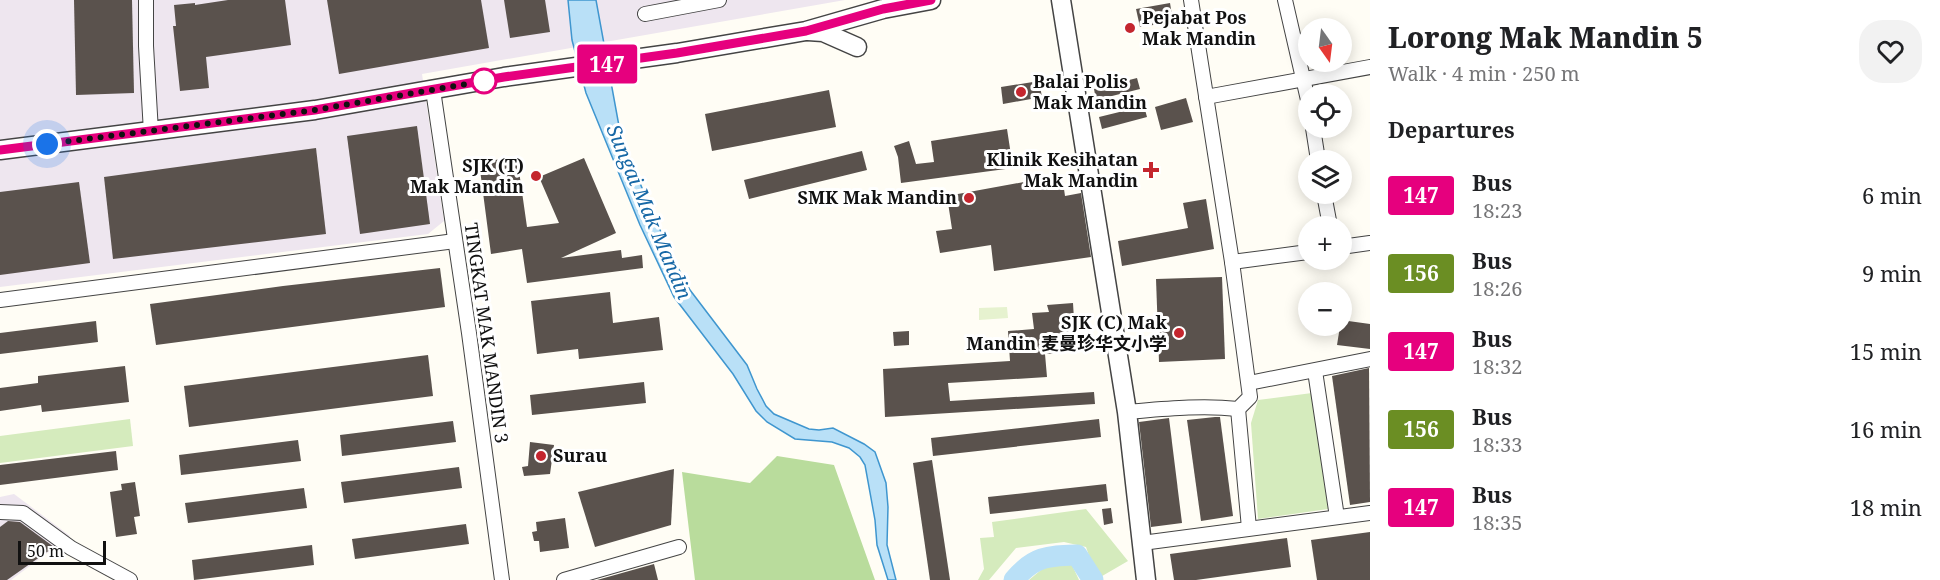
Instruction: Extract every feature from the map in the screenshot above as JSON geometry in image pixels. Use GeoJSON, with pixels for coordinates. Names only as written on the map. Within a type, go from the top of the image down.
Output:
{"type":"FeatureCollection","features":[{"type":"Feature","properties":{"kind":"street"},"geometry":{"type":"LineString","coordinates":[[146,0],[151,132]]}},
{"type":"Feature","properties":{"kind":"street"},"geometry":{"type":"LineString","coordinates":[[645,14],[719,0]]}},
{"type":"Feature","properties":{"kind":"street"},"geometry":{"type":"LineString","coordinates":[[0,150],[315,110],[504,77],[624,61],[806,31],[882,4],[931,0]]}},
{"type":"Feature","properties":{"kind":"street"},"geometry":{"type":"LineString","coordinates":[[1060,0],[1127,412],[1146,580]]}},
{"type":"Feature","properties":{"kind":"street"},"geometry":{"type":"LineString","coordinates":[[1191,0],[1249,383],[1250,397],[1239,409],[1249,528]]}},
{"type":"Feature","properties":{"kind":"street"},"geometry":{"type":"LineString","coordinates":[[1286,0],[1306,84]]}},
{"type":"Feature","properties":{"kind":"street"},"geometry":{"type":"LineString","coordinates":[[806,31],[823,32],[857,47]]}},
{"type":"Feature","properties":{"kind":"street"},"geometry":{"type":"LineString","coordinates":[[1206,97],[1370,68]]}},
{"type":"Feature","properties":{"kind":"street","name":"TINGKAT MAK MANDIN 3"},"geometry":{"type":"LineString","coordinates":[[433,90],[502,580]]}},
{"type":"Feature","properties":{"kind":"street"},"geometry":{"type":"LineString","coordinates":[[0,300],[455,241]]}},
{"type":"Feature","properties":{"kind":"street"},"geometry":{"type":"LineString","coordinates":[[1352,245],[1370,243]]}},
{"type":"Feature","properties":{"kind":"street"},"geometry":{"type":"LineString","coordinates":[[1232,262],[1298,253]]}},
{"type":"Feature","properties":{"kind":"street"},"geometry":{"type":"LineString","coordinates":[[1249,383],[1370,359]]}},
{"type":"Feature","properties":{"kind":"street"},"geometry":{"type":"LineString","coordinates":[[1315,370],[1336,517]]}},
{"type":"Feature","properties":{"kind":"street"},"geometry":{"type":"LineString","coordinates":[[1127,412],[1174,408],[1239,409]]}},
{"type":"Feature","properties":{"kind":"street"},"geometry":{"type":"LineString","coordinates":[[0,512],[23,513],[71,548],[130,580]]}},
{"type":"Feature","properties":{"kind":"street"},"geometry":{"type":"LineString","coordinates":[[1142,543],[1370,513]]}},
{"type":"Feature","properties":{"kind":"street"},"geometry":{"type":"LineString","coordinates":[[564,580],[679,547]]}},
{"type":"Feature","properties":{"kind":"shaded area"},"geometry":{"type":"Polygon","coordinates":[[[0,0],[845,0],[422,74],[444,221],[428,234],[0,287],[0,0]]]}},
{"type":"Feature","properties":{"kind":"shaded area"},"geometry":{"type":"Polygon","coordinates":[[[14,494],[70,536],[11,580],[0,580],[0,497],[14,494]]]}},
{"type":"Feature","properties":{"kind":"green space"},"geometry":{"type":"Polygon","coordinates":[[[1007,307],[1008,318],[979,320],[979,308],[1007,307]]]}},
{"type":"Feature","properties":{"kind":"green space"},"geometry":{"type":"Polygon","coordinates":[[[1312,393],[1328,509],[1258,519],[1251,423],[1258,400],[1312,393]]]}},
{"type":"Feature","properties":{"kind":"green space"},"geometry":{"type":"Polygon","coordinates":[[[130,419],[133,446],[0,463],[0,436],[130,419]]]}},
{"type":"Feature","properties":{"kind":"green space"},"geometry":{"type":"Polygon","coordinates":[[[777,456],[834,465],[875,580],[695,580],[682,472],[750,483],[777,456]]]}},
{"type":"Feature","properties":{"kind":"green space"},"geometry":{"type":"Polygon","coordinates":[[[1086,509],[1128,561],[1097,579],[1086,547],[1064,542],[1016,548],[989,580],[978,580],[984,569],[980,538],[994,537],[992,522],[1086,509]]]}},
{"type":"Feature","properties":{"kind":"green space"},"geometry":{"type":"Polygon","coordinates":[[[1047,565],[1072,565],[1079,580],[1029,580],[1047,565]]]}},
{"type":"Feature","properties":{"kind":"water"},"geometry":{"type":"Polygon","coordinates":[[[568,0],[596,0],[621,137],[654,217],[690,290],[747,365],[766,406],[774,414],[809,429],[833,428],[875,452],[886,483],[887,545],[896,580],[888,580],[877,545],[865,465],[860,457],[849,448],[832,442],[795,439],[767,422],[756,411],[733,374],[674,297],[640,225],[586,93],[572,40],[568,0]]]}},
{"type":"Feature","properties":{"kind":"building"},"geometry":{"type":"Polygon","coordinates":[[[74,0],[132,0],[134,93],[76,95],[74,0]]]}},
{"type":"Feature","properties":{"kind":"building"},"geometry":{"type":"Polygon","coordinates":[[[228,0],[285,0],[291,45],[206,57],[209,88],[180,91],[173,26],[176,26],[174,5],[195,3],[195,5],[228,0]]]}},
{"type":"Feature","properties":{"kind":"building"},"geometry":{"type":"Polygon","coordinates":[[[327,0],[481,0],[489,48],[339,74],[327,0]]]}},
{"type":"Feature","properties":{"kind":"building"},"geometry":{"type":"Polygon","coordinates":[[[504,0],[545,0],[550,32],[510,38],[504,0]]]}},
{"type":"Feature","properties":{"kind":"building"},"geometry":{"type":"Polygon","coordinates":[[[1170,3],[1173,22],[1140,27],[1136,9],[1170,3]]]}},
{"type":"Feature","properties":{"kind":"building"},"geometry":{"type":"Polygon","coordinates":[[[1137,78],[1140,89],[1096,100],[1094,89],[1137,78]]]}},
{"type":"Feature","properties":{"kind":"building","name":"Balai Polis Mak Mandin"},"geometry":{"type":"Polygon","coordinates":[[[1039,81],[1042,97],[1003,104],[1001,87],[1039,81]]]}},
{"type":"Feature","properties":{"kind":"building"},"geometry":{"type":"Polygon","coordinates":[[[829,90],[836,127],[712,151],[705,114],[829,90]]]}},
{"type":"Feature","properties":{"kind":"building"},"geometry":{"type":"Polygon","coordinates":[[[1186,98],[1193,122],[1161,130],[1155,107],[1186,98]]]}},
{"type":"Feature","properties":{"kind":"building"},"geometry":{"type":"Polygon","coordinates":[[[1144,106],[1147,117],[1102,129],[1099,117],[1144,106]]]}},
{"type":"Feature","properties":{"kind":"building"},"geometry":{"type":"Polygon","coordinates":[[[417,126],[430,224],[360,234],[347,136],[417,126]]]}},
{"type":"Feature","properties":{"kind":"building"},"geometry":{"type":"Polygon","coordinates":[[[1007,129],[1013,168],[901,183],[898,157],[894,146],[909,141],[916,164],[934,162],[931,141],[1007,129]]]}},
{"type":"Feature","properties":{"kind":"building"},"geometry":{"type":"Polygon","coordinates":[[[316,148],[326,234],[113,259],[104,177],[316,148]]]}},
{"type":"Feature","properties":{"kind":"building"},"geometry":{"type":"Polygon","coordinates":[[[862,151],[867,170],[749,199],[744,180],[862,151]]]}},
{"type":"Feature","properties":{"kind":"building"},"geometry":{"type":"Polygon","coordinates":[[[517,157],[527,227],[559,223],[539,177],[584,158],[616,233],[561,258],[621,250],[622,258],[642,255],[643,268],[527,283],[522,249],[491,254],[479,162],[517,157]]]}},
{"type":"Feature","properties":{"kind":"building"},"geometry":{"type":"Polygon","coordinates":[[[1062,175],[1065,196],[1081,193],[1091,257],[994,271],[991,245],[940,253],[936,231],[952,229],[947,196],[1062,175]]]}},
{"type":"Feature","properties":{"kind":"building"},"geometry":{"type":"Polygon","coordinates":[[[79,182],[90,263],[0,275],[0,192],[79,182]]]}},
{"type":"Feature","properties":{"kind":"building"},"geometry":{"type":"Polygon","coordinates":[[[1206,199],[1214,249],[1122,266],[1118,241],[1188,228],[1183,203],[1206,199]]]}},
{"type":"Feature","properties":{"kind":"building"},"geometry":{"type":"Polygon","coordinates":[[[440,268],[445,307],[156,345],[150,304],[440,268]]]}},
{"type":"Feature","properties":{"kind":"building"},"geometry":{"type":"Polygon","coordinates":[[[1222,277],[1225,359],[1159,362],[1156,279],[1222,277]]]}},
{"type":"Feature","properties":{"kind":"building"},"geometry":{"type":"Polygon","coordinates":[[[610,292],[613,323],[659,317],[663,350],[579,359],[578,349],[537,354],[531,301],[610,292]]]}},
{"type":"Feature","properties":{"kind":"building"},"geometry":{"type":"Polygon","coordinates":[[[1073,303],[1076,352],[1045,354],[1047,377],[948,383],[950,401],[1094,392],[1095,404],[885,417],[883,369],[1010,361],[1008,331],[1034,329],[1032,313],[1049,312],[1047,305],[1073,303]]]}},
{"type":"Feature","properties":{"kind":"building"},"geometry":{"type":"Polygon","coordinates":[[[96,321],[98,342],[0,354],[0,333],[96,321]]]}},
{"type":"Feature","properties":{"kind":"building"},"geometry":{"type":"Polygon","coordinates":[[[1352,322],[1370,324],[1370,349],[1337,345],[1338,336],[1352,336],[1352,322]]]}},
{"type":"Feature","properties":{"kind":"building"},"geometry":{"type":"Polygon","coordinates":[[[909,331],[909,345],[894,346],[893,332],[909,331]]]}},
{"type":"Feature","properties":{"kind":"building"},"geometry":{"type":"Polygon","coordinates":[[[428,355],[433,396],[189,427],[184,386],[428,355]]]}},
{"type":"Feature","properties":{"kind":"building"},"geometry":{"type":"Polygon","coordinates":[[[125,366],[129,402],[42,412],[41,405],[0,411],[0,388],[38,383],[38,376],[125,366]]]}},
{"type":"Feature","properties":{"kind":"building"},"geometry":{"type":"Polygon","coordinates":[[[1369,368],[1370,502],[1350,505],[1332,376],[1369,368]]]}},
{"type":"Feature","properties":{"kind":"building"},"geometry":{"type":"Polygon","coordinates":[[[644,382],[646,403],[532,415],[530,395],[644,382]]]}},
{"type":"Feature","properties":{"kind":"building"},"geometry":{"type":"Polygon","coordinates":[[[1220,417],[1233,516],[1201,521],[1187,420],[1220,417]]]}},
{"type":"Feature","properties":{"kind":"building"},"geometry":{"type":"Polygon","coordinates":[[[1169,418],[1182,523],[1151,527],[1139,422],[1169,418]]]}},
{"type":"Feature","properties":{"kind":"building"},"geometry":{"type":"Polygon","coordinates":[[[1099,419],[1101,437],[933,456],[931,438],[1099,419]]]}},
{"type":"Feature","properties":{"kind":"building"},"geometry":{"type":"Polygon","coordinates":[[[453,421],[456,442],[342,456],[340,435],[453,421]]]}},
{"type":"Feature","properties":{"kind":"building"},"geometry":{"type":"Polygon","coordinates":[[[298,440],[301,461],[181,475],[179,455],[298,440]]]}},
{"type":"Feature","properties":{"kind":"building","name":"Surau"},"geometry":{"type":"Polygon","coordinates":[[[530,442],[554,445],[550,474],[524,476],[522,467],[528,466],[530,442]]]}},
{"type":"Feature","properties":{"kind":"building"},"geometry":{"type":"Polygon","coordinates":[[[116,451],[118,470],[0,485],[0,465],[116,451]]]}},
{"type":"Feature","properties":{"kind":"building"},"geometry":{"type":"Polygon","coordinates":[[[932,460],[950,580],[930,580],[913,463],[932,460]]]}},
{"type":"Feature","properties":{"kind":"building"},"geometry":{"type":"Polygon","coordinates":[[[459,467],[462,488],[344,503],[341,482],[459,467]]]}},
{"type":"Feature","properties":{"kind":"building"},"geometry":{"type":"Polygon","coordinates":[[[674,469],[671,525],[595,547],[578,492],[674,469]]]}},
{"type":"Feature","properties":{"kind":"building"},"geometry":{"type":"Polygon","coordinates":[[[135,482],[140,516],[134,517],[137,534],[116,537],[110,492],[122,490],[121,484],[135,482]]]}},
{"type":"Feature","properties":{"kind":"building"},"geometry":{"type":"Polygon","coordinates":[[[1106,484],[1108,501],[990,514],[988,497],[1106,484]]]}},
{"type":"Feature","properties":{"kind":"building"},"geometry":{"type":"Polygon","coordinates":[[[304,488],[307,508],[188,523],[185,503],[304,488]]]}},
{"type":"Feature","properties":{"kind":"building"},"geometry":{"type":"Polygon","coordinates":[[[1111,508],[1113,523],[1104,525],[1102,509],[1111,508]]]}},
{"type":"Feature","properties":{"kind":"building"},"geometry":{"type":"Polygon","coordinates":[[[565,518],[569,548],[540,552],[539,541],[534,541],[532,532],[537,531],[536,522],[565,518]]]}},
{"type":"Feature","properties":{"kind":"building"},"geometry":{"type":"Polygon","coordinates":[[[8,521],[20,522],[54,547],[7,580],[0,580],[0,527],[8,521]]]}},
{"type":"Feature","properties":{"kind":"building"},"geometry":{"type":"Polygon","coordinates":[[[466,524],[469,544],[355,559],[352,539],[466,524]]]}},
{"type":"Feature","properties":{"kind":"building"},"geometry":{"type":"Polygon","coordinates":[[[1370,532],[1370,580],[1317,580],[1311,540],[1370,532]]]}},
{"type":"Feature","properties":{"kind":"building"},"geometry":{"type":"Polygon","coordinates":[[[1287,538],[1291,567],[1196,580],[1174,580],[1170,554],[1287,538]]]}},
{"type":"Feature","properties":{"kind":"building"},"geometry":{"type":"Polygon","coordinates":[[[312,545],[314,565],[194,580],[192,560],[312,545]]]}},
{"type":"Feature","properties":{"kind":"building"},"geometry":{"type":"Polygon","coordinates":[[[654,564],[658,580],[597,580],[654,564]]]}},
{"type":"Feature","properties":{"kind":"waterway","name":"Sungai Mak Mandin"},"geometry":{"type":"LineString","coordinates":[[1014,580],[1028,566],[1042,559],[1077,555],[1093,580]]}},
{"type":"Feature","properties":{"kind":"bus line","name":"147"},"geometry":{"type":"LineString","coordinates":[[0,150],[315,110],[504,77],[677,53],[806,31],[883,9],[931,0]]}},
{"type":"Feature","properties":{"kind":"place","name":"Pejabat Pos Mak Mandin"},"geometry":{"type":"Point","coordinates":[1130,28]}},
{"type":"Feature","properties":{"kind":"place","name":"Balai Polis Mak Mandin"},"geometry":{"type":"Point","coordinates":[1021,92]}},
{"type":"Feature","properties":{"kind":"place","name":"Klinik Kesihatan Mak Mandin"},"geometry":{"type":"Point","coordinates":[1151,170]}},
{"type":"Feature","properties":{"kind":"place","name":"SJK (T) Mak Mandin"},"geometry":{"type":"Point","coordinates":[536,176]}},
{"type":"Feature","properties":{"kind":"place","name":"SMK Mak Mandin"},"geometry":{"type":"Point","coordinates":[969,198]}},
{"type":"Feature","properties":{"kind":"place","name":"SJK (C) Mak Mandin 麦曼珍华文小学"},"geometry":{"type":"Point","coordinates":[1179,333]}},
{"type":"Feature","properties":{"kind":"place","name":"Surau"},"geometry":{"type":"Point","coordinates":[541,456]}},
{"type":"Feature","properties":{"kind":"route"},"geometry":{"type":"LineString","coordinates":[[47,144],[315,110],[484,81]]}}]}
